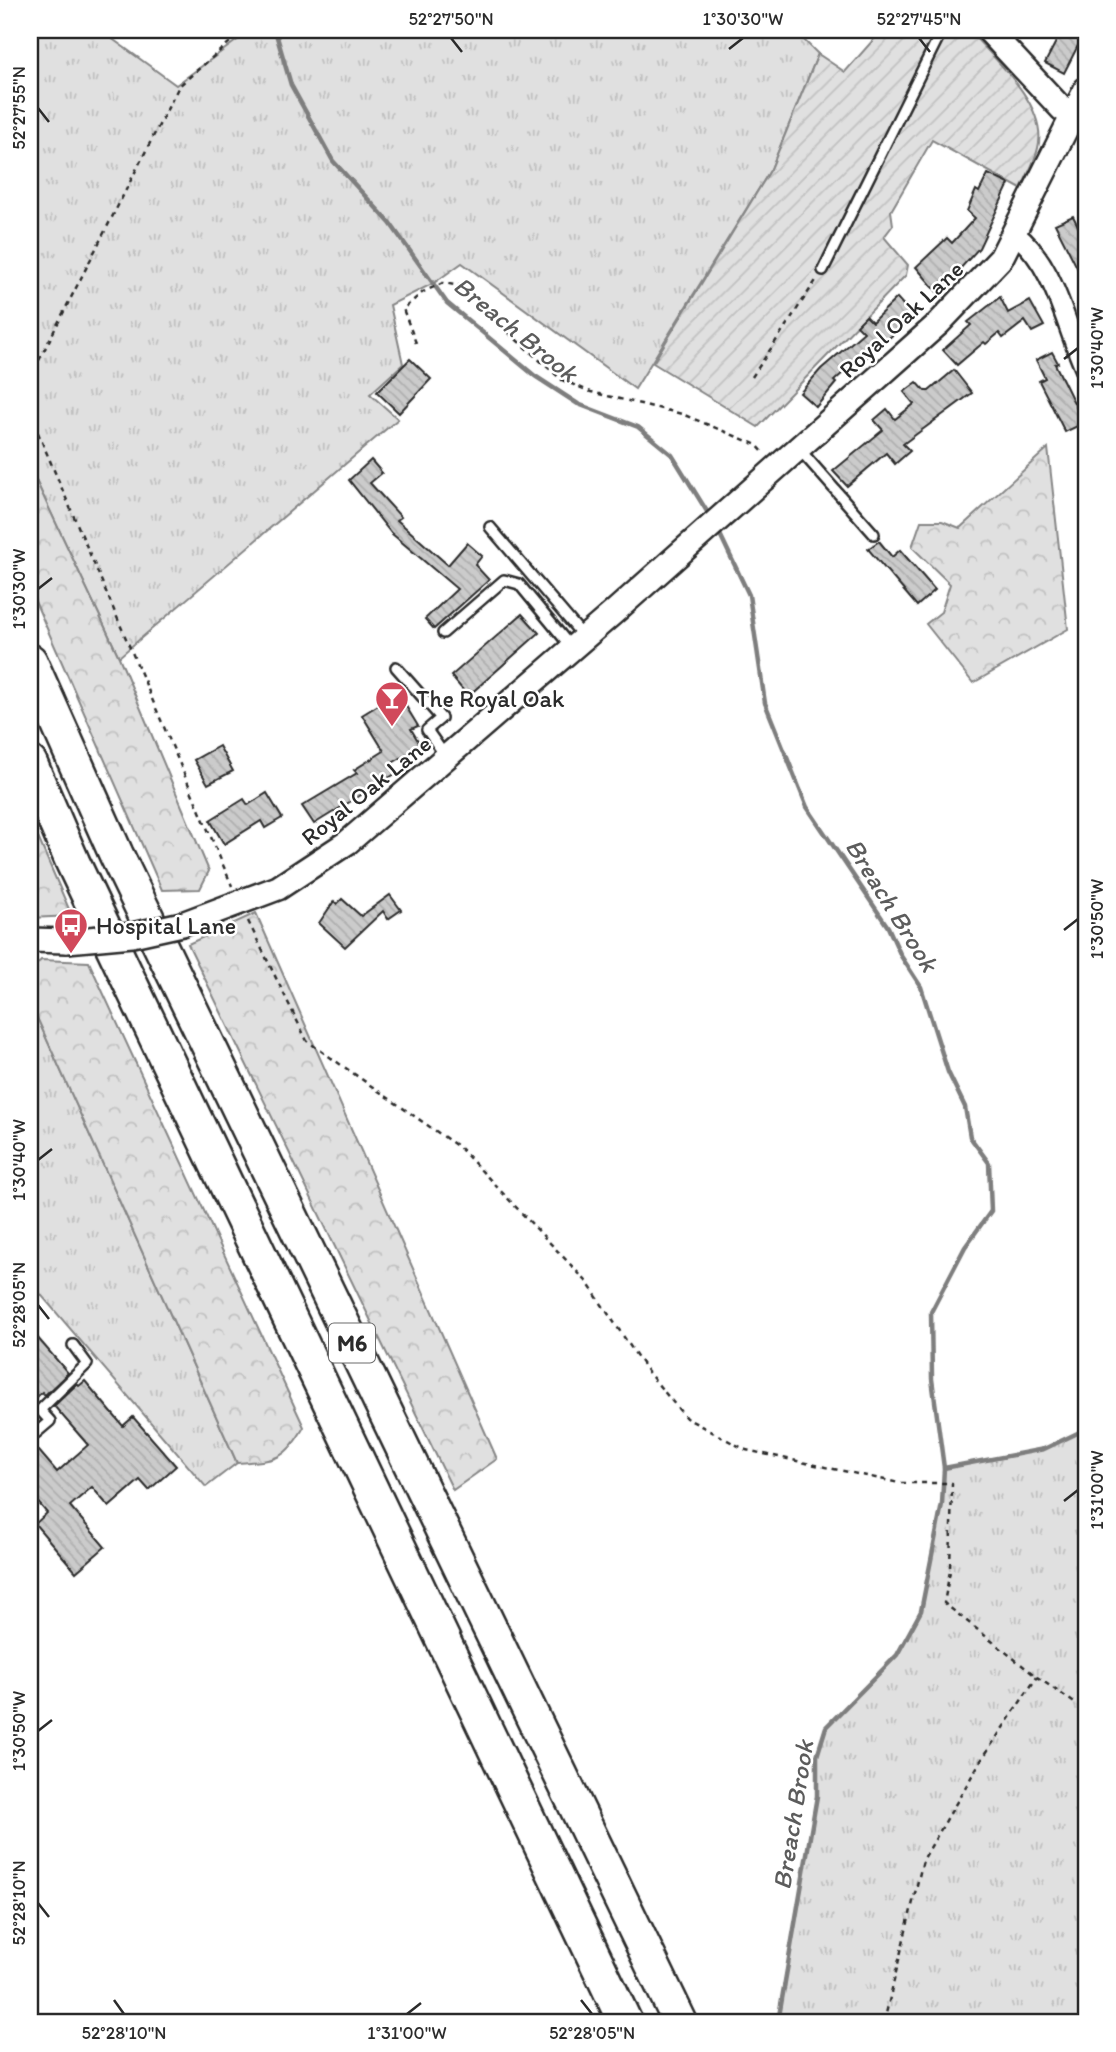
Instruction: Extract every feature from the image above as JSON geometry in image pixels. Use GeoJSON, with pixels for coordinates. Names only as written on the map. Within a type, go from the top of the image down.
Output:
{"type":"FeatureCollection","features":[{"type":"Feature","properties":{"kind":"highway","name":"M6"},"geometry":{"type":"LineString","coordinates":[[30,661],[116,854],[681,2022]]}},
{"type":"Feature","properties":{"kind":"highway","name":"M6"},"geometry":{"type":"LineString","coordinates":[[30,763],[91,901],[625,2022]]}},
{"type":"Feature","properties":{"kind":"street"},"geometry":{"type":"LineString","coordinates":[[988,30],[1076,123]]}},
{"type":"Feature","properties":{"kind":"street","name":"Royal Oak Lane"},"geometry":{"type":"LineString","coordinates":[[30,940],[67,942],[131,935],[183,924],[240,905],[288,882],[324,860],[447,758],[966,298],[1001,258],[1015,234],[1076,123],[1086,89]]}},
{"type":"Feature","properties":{"kind":"street"},"geometry":{"type":"LineString","coordinates":[[1015,234],[1028,244],[1044,270],[1086,371]]}},
{"type":"Feature","properties":{"kind":"lane"},"geometry":{"type":"LineString","coordinates":[[823,270],[942,30]]}},
{"type":"Feature","properties":{"kind":"lane"},"geometry":{"type":"LineString","coordinates":[[799,448],[874,534]]}},
{"type":"Feature","properties":{"kind":"lane"},"geometry":{"type":"LineString","coordinates":[[490,527],[578,643]]}},
{"type":"Feature","properties":{"kind":"lane"},"geometry":{"type":"LineString","coordinates":[[443,633],[504,580],[519,584],[578,643]]}},
{"type":"Feature","properties":{"kind":"lane"},"geometry":{"type":"LineString","coordinates":[[396,667],[441,718],[427,730],[447,758]]}},
{"type":"Feature","properties":{"kind":"lane"},"geometry":{"type":"LineString","coordinates":[[30,1438],[50,1421],[40,1410],[87,1364],[73,1345]]}},
{"type":"Feature","properties":{"kind":"path"},"geometry":{"type":"LineString","coordinates":[[30,378],[179,86],[237,36],[240,30]]}},
{"type":"Feature","properties":{"kind":"path"},"geometry":{"type":"LineString","coordinates":[[752,376],[823,270]]}},
{"type":"Feature","properties":{"kind":"path"},"geometry":{"type":"LineString","coordinates":[[416,344],[403,309],[423,292],[443,283],[461,286],[475,296],[510,334],[562,380],[592,392],[694,419],[757,445],[778,467]]}},
{"type":"Feature","properties":{"kind":"path"},"geometry":{"type":"LineString","coordinates":[[30,414],[240,905],[307,1041],[460,1148],[586,1281],[647,1371],[687,1418],[747,1450],[899,1483],[952,1483],[950,1572],[944,1603],[1037,1677],[1086,1711]]}},
{"type":"Feature","properties":{"kind":"path"},"geometry":{"type":"LineString","coordinates":[[884,2022],[923,1860],[980,1762],[1037,1677]]}},
{"type":"Feature","properties":{"kind":"green space"},"geometry":{"type":"Polygon","coordinates":[[[42,30],[100,30],[176,85],[251,30],[794,30],[818,54],[771,169],[635,389],[462,263],[434,283],[390,305],[403,364],[370,394],[398,419],[119,657],[30,468],[30,41],[42,30]]]}},
{"type":"Feature","properties":{"kind":"green space"},"geometry":{"type":"Polygon","coordinates":[[[882,30],[968,30],[1028,100],[1039,132],[1037,153],[1021,189],[932,140],[891,211],[893,225],[884,237],[908,265],[906,275],[758,427],[653,363],[771,169],[818,54],[845,72],[882,30]]]}},
{"type":"Feature","properties":{"kind":"green space"},"geometry":{"type":"Polygon","coordinates":[[[1048,448],[1068,629],[973,683],[926,624],[941,612],[950,584],[912,547],[921,521],[942,521],[960,528],[1048,448]]]}},
{"type":"Feature","properties":{"kind":"green space"},"geometry":{"type":"Polygon","coordinates":[[[30,468],[119,657],[209,871],[200,889],[162,890],[30,590],[30,468]]]}},
{"type":"Feature","properties":{"kind":"green space"},"geometry":{"type":"Polygon","coordinates":[[[30,819],[72,916],[30,918],[30,819]]]}},
{"type":"Feature","properties":{"kind":"green space"},"geometry":{"type":"Polygon","coordinates":[[[256,913],[497,1459],[453,1490],[188,944],[256,913]]]}},
{"type":"Feature","properties":{"kind":"green space"},"geometry":{"type":"Polygon","coordinates":[[[41,960],[89,962],[304,1427],[290,1447],[277,1457],[237,1463],[30,1002],[30,971],[41,960]]]}},
{"type":"Feature","properties":{"kind":"green space"},"geometry":{"type":"Polygon","coordinates":[[[30,1002],[237,1463],[206,1487],[30,1282],[30,1002]]]}},
{"type":"Feature","properties":{"kind":"green space"},"geometry":{"type":"Polygon","coordinates":[[[1086,1429],[1086,2022],[778,2022],[817,1796],[817,1756],[826,1727],[897,1655],[921,1611],[942,1504],[944,1468],[1044,1449],[1086,1429]]]}},
{"type":"Feature","properties":{"kind":"building"},"geometry":{"type":"Polygon","coordinates":[[[1062,30],[1086,30],[1064,73],[1045,63],[1062,30]]]}},
{"type":"Feature","properties":{"kind":"building"},"geometry":{"type":"Polygon","coordinates":[[[988,174],[1009,184],[979,248],[938,293],[916,267],[947,238],[952,243],[975,218],[967,211],[976,190],[979,192],[988,174]]]}},
{"type":"Feature","properties":{"kind":"building"},"geometry":{"type":"Polygon","coordinates":[[[1073,216],[1086,242],[1086,285],[1055,224],[1073,216]]]}},
{"type":"Feature","properties":{"kind":"building"},"geometry":{"type":"Polygon","coordinates":[[[1000,297],[1008,313],[1030,301],[1044,326],[1032,332],[1025,321],[1003,338],[999,333],[986,344],[984,342],[957,365],[943,350],[971,325],[968,322],[1000,297]]]}},
{"type":"Feature","properties":{"kind":"building"},"geometry":{"type":"Polygon","coordinates":[[[897,298],[914,317],[834,381],[836,383],[816,407],[800,393],[821,369],[864,332],[857,325],[866,316],[872,322],[897,298]]]}},
{"type":"Feature","properties":{"kind":"building"},"geometry":{"type":"Polygon","coordinates":[[[1052,352],[1058,363],[1055,364],[1084,423],[1065,432],[1039,381],[1045,378],[1036,360],[1052,352]]]}},
{"type":"Feature","properties":{"kind":"building"},"geometry":{"type":"Polygon","coordinates":[[[410,359],[431,379],[399,413],[377,392],[410,359]]]}},
{"type":"Feature","properties":{"kind":"building"},"geometry":{"type":"Polygon","coordinates":[[[954,370],[972,393],[903,444],[910,451],[895,464],[886,453],[847,486],[833,471],[883,430],[874,420],[887,409],[895,419],[914,404],[904,392],[917,382],[925,391],[929,391],[954,370]]]}},
{"type":"Feature","properties":{"kind":"building"},"geometry":{"type":"Polygon","coordinates":[[[371,460],[382,473],[370,483],[401,517],[397,520],[448,565],[467,543],[482,556],[475,565],[489,580],[434,629],[425,619],[457,589],[391,533],[349,480],[371,460]]]}},
{"type":"Feature","properties":{"kind":"building"},"geometry":{"type":"Polygon","coordinates":[[[879,541],[892,557],[900,550],[935,590],[917,606],[868,549],[879,541]]]}},
{"type":"Feature","properties":{"kind":"building"},"geometry":{"type":"Polygon","coordinates":[[[522,614],[539,633],[468,696],[451,676],[522,614]]]}},
{"type":"Feature","properties":{"kind":"building"},"geometry":{"type":"Polygon","coordinates":[[[398,693],[418,726],[411,729],[421,746],[389,765],[395,774],[314,824],[302,806],[357,773],[354,770],[384,751],[362,715],[398,693]]]}},
{"type":"Feature","properties":{"kind":"building"},"geometry":{"type":"Polygon","coordinates":[[[219,746],[233,771],[208,784],[194,760],[219,746]]]}},
{"type":"Feature","properties":{"kind":"building"},"geometry":{"type":"Polygon","coordinates":[[[267,793],[282,818],[265,828],[261,821],[224,844],[210,820],[244,799],[248,805],[267,793]]]}},
{"type":"Feature","properties":{"kind":"building"},"geometry":{"type":"Polygon","coordinates":[[[390,895],[401,910],[388,919],[383,911],[345,947],[319,923],[334,901],[337,904],[342,899],[361,916],[390,895]]]}},
{"type":"Feature","properties":{"kind":"building"},"geometry":{"type":"Polygon","coordinates":[[[30,1329],[68,1373],[45,1395],[42,1392],[30,1404],[30,1329]]]}},
{"type":"Feature","properties":{"kind":"building"},"geometry":{"type":"Polygon","coordinates":[[[85,1381],[123,1426],[133,1417],[176,1466],[149,1490],[140,1480],[109,1507],[92,1487],[70,1506],[105,1547],[76,1572],[35,1524],[47,1513],[30,1493],[30,1445],[33,1444],[57,1472],[88,1445],[54,1406],[77,1384],[79,1386],[85,1381]]]}},
{"type":"Feature","properties":{"kind":"waterway","name":"Breach Brook"},"geometry":{"type":"LineString","coordinates":[[275,30],[291,85],[333,161],[390,223],[447,303],[535,376],[578,404],[638,427],[672,455],[711,518]]}},
{"type":"Feature","properties":{"kind":"waterway","name":"Breach Brook"},"geometry":{"type":"LineString","coordinates":[[717,528],[749,595],[765,703],[807,807],[888,927],[901,956],[921,987],[948,1072],[965,1107],[970,1137],[989,1163],[991,1211],[965,1247],[931,1312],[932,1379],[944,1468],[942,1504],[921,1611],[897,1655],[826,1727],[817,1756],[817,1796],[778,2022]]}},
{"type":"Feature","properties":{"kind":"waterway"},"geometry":{"type":"LineString","coordinates":[[944,1468],[1044,1449],[1086,1429]]}},
{"type":"Feature","properties":{"kind":"place","name":"The Royal Oak"},"geometry":{"type":"Point","coordinates":[392,728]}},
{"type":"Feature","properties":{"kind":"place","name":"Hospital Lane"},"geometry":{"type":"Point","coordinates":[71,955]}}]}
